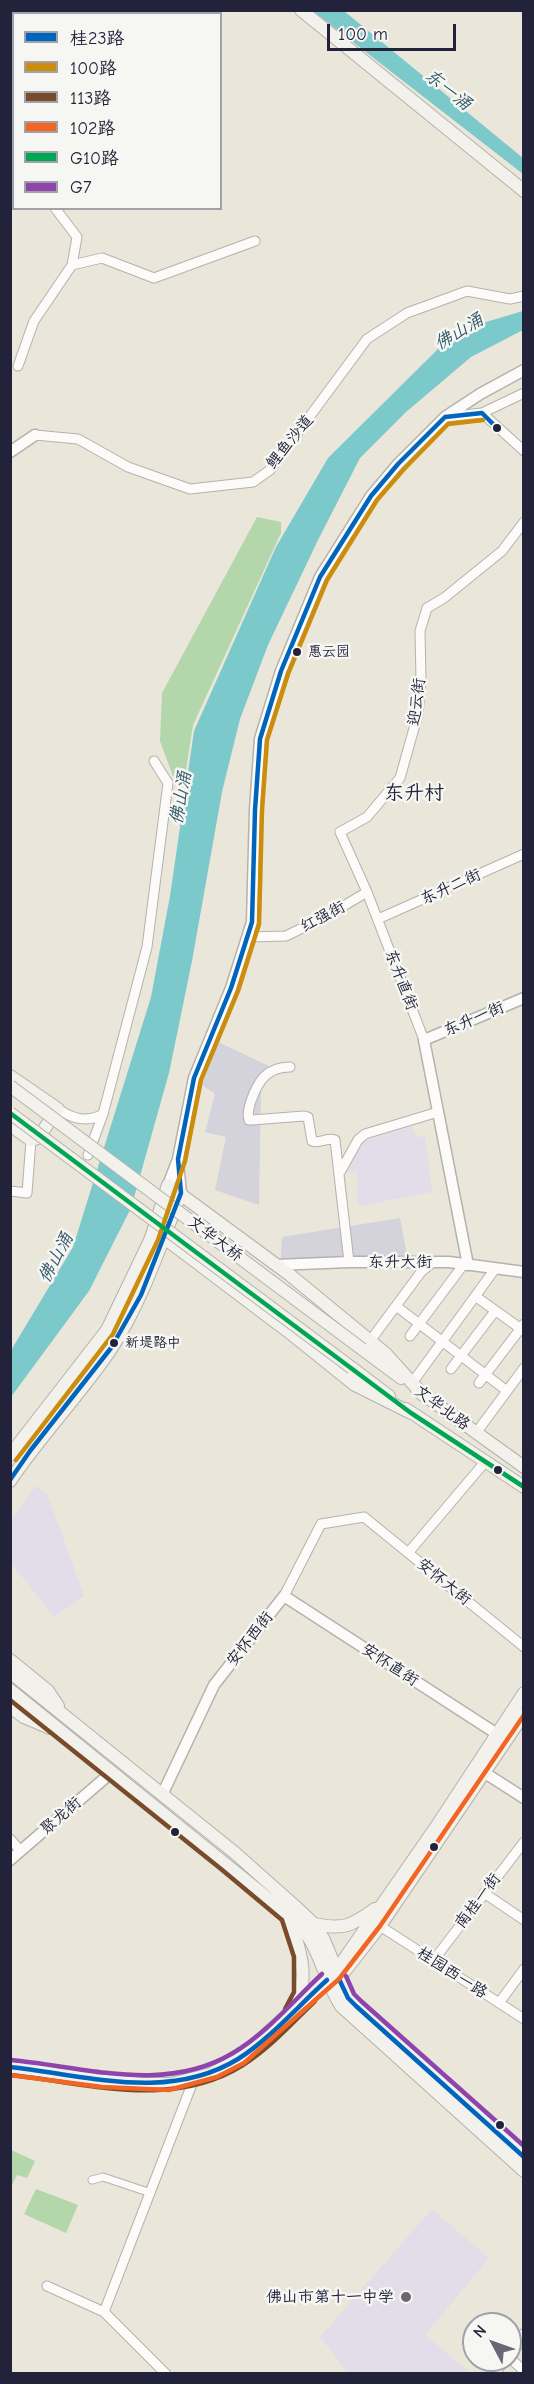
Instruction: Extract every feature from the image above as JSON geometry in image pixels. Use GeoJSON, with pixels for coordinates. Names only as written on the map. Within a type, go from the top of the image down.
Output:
{"type":"FeatureCollection","features":[{"type":"Feature","properties":{"kind":"main road"},"geometry":{"type":"LineString","coordinates":[[301,10],[524,191]]}},
{"type":"Feature","properties":{"kind":"main road"},"geometry":{"type":"LineString","coordinates":[[10,1076],[58,1109],[38,1138],[32,1140],[10,1125]]}},
{"type":"Feature","properties":{"kind":"main road","name":"文华大桥"},"geometry":{"type":"LineString","coordinates":[[10,1086],[366,1345]]}},
{"type":"Feature","properties":{"kind":"main road"},"geometry":{"type":"LineString","coordinates":[[10,1113],[411,1413],[524,1488]]}},
{"type":"Feature","properties":{"kind":"main road"},"geometry":{"type":"LineString","coordinates":[[10,1481],[30,1451],[111,1348],[141,1295],[158,1234],[168,1185],[276,1265],[366,1345],[386,1354],[423,1395]]}},
{"type":"Feature","properties":{"kind":"main road"},"geometry":{"type":"LineString","coordinates":[[10,1455],[107,1330],[181,1193]]}},
{"type":"Feature","properties":{"kind":"main road"},"geometry":{"type":"LineString","coordinates":[[158,1234],[355,1385],[411,1413]]}},
{"type":"Feature","properties":{"kind":"main road","name":"文华北路"},"geometry":{"type":"LineString","coordinates":[[366,1345],[423,1395],[524,1467]]}},
{"type":"Feature","properties":{"kind":"main road"},"geometry":{"type":"LineString","coordinates":[[10,1660],[48,1691],[67,1719]]}},
{"type":"Feature","properties":{"kind":"main road"},"geometry":{"type":"LineString","coordinates":[[10,1672],[235,1853],[314,1924],[324,1940],[333,1979],[348,2013],[524,2171]]}},
{"type":"Feature","properties":{"kind":"main road"},"geometry":{"type":"LineString","coordinates":[[10,1690],[226,1863],[308,1934],[322,1962],[348,1998],[521,2150]]}},
{"type":"Feature","properties":{"kind":"main road"},"geometry":{"type":"LineString","coordinates":[[10,2067],[122,2082],[171,2084],[211,2074],[239,2059],[291,2012],[333,1979],[524,1693]]}},
{"type":"Feature","properties":{"kind":"main road"},"geometry":{"type":"LineString","coordinates":[[10,1707],[24,1717],[62,1733]]}},
{"type":"Feature","properties":{"kind":"main road"},"geometry":{"type":"LineString","coordinates":[[10,2075],[102,2087],[169,2090],[218,2077],[244,2063],[333,1979],[380,1926],[524,1714]]}},
{"type":"Feature","properties":{"kind":"main road"},"geometry":{"type":"LineString","coordinates":[[314,1924],[343,1928],[352,1925],[381,1905]]}},
{"type":"Feature","properties":{"kind":"main road"},"geometry":{"type":"LineString","coordinates":[[288,1916],[301,1956],[302,1975],[301,1994],[291,2012]]}},
{"type":"Feature","properties":{"kind":"street"},"geometry":{"type":"LineString","coordinates":[[18,366],[34,321],[72,265],[77,237],[57,210]]}},
{"type":"Feature","properties":{"kind":"street"},"geometry":{"type":"LineString","coordinates":[[72,265],[102,258],[154,278],[255,241]]}},
{"type":"Feature","properties":{"kind":"street","name":"鲤鱼沙道"},"geometry":{"type":"LineString","coordinates":[[35,435],[78,439],[128,467],[190,489],[253,483],[270,470],[367,339],[407,313],[467,291],[510,299],[524,296]]}},
{"type":"Feature","properties":{"kind":"street"},"geometry":{"type":"LineString","coordinates":[[168,1185],[178,1159],[194,1078],[231,988],[252,922],[255,810],[260,739],[281,671],[320,578],[371,496],[398,464],[445,417],[480,394],[524,370]]}},
{"type":"Feature","properties":{"kind":"street"},"geometry":{"type":"LineString","coordinates":[[445,417],[482,413],[524,393]]}},
{"type":"Feature","properties":{"kind":"street"},"geometry":{"type":"LineString","coordinates":[[482,413],[524,451]]}},
{"type":"Feature","properties":{"kind":"street"},"geometry":{"type":"LineString","coordinates":[[10,452],[35,435]]}},
{"type":"Feature","properties":{"kind":"street","name":"迎云街"},"geometry":{"type":"LineString","coordinates":[[367,892],[340,832],[367,817],[400,778],[418,714],[421,680],[420,631],[427,608],[444,598],[502,551],[524,522]]}},
{"type":"Feature","properties":{"kind":"street"},"geometry":{"type":"LineString","coordinates":[[88,1155],[103,1114],[147,947],[168,783],[154,760]]}},
{"type":"Feature","properties":{"kind":"street","name":"东升二街"},"geometry":{"type":"LineString","coordinates":[[378,919],[524,854]]}},
{"type":"Feature","properties":{"kind":"street"},"geometry":{"type":"LineString","coordinates":[[367,892],[378,919]]}},
{"type":"Feature","properties":{"kind":"street","name":"红强街"},"geometry":{"type":"LineString","coordinates":[[248,937],[286,936],[325,917],[367,892]]}},
{"type":"Feature","properties":{"kind":"street","name":"东升直街"},"geometry":{"type":"LineString","coordinates":[[378,919],[424,1040]]}},
{"type":"Feature","properties":{"kind":"street","name":"东升一街"},"geometry":{"type":"LineString","coordinates":[[424,1040],[524,999]]}},
{"type":"Feature","properties":{"kind":"street"},"geometry":{"type":"LineString","coordinates":[[410,1336],[466,1264],[424,1040]]}},
{"type":"Feature","properties":{"kind":"street"},"geometry":{"type":"LineString","coordinates":[[290,1067],[280,1067],[262,1077],[257,1084],[247,1115],[249,1120],[308,1117],[312,1141],[317,1143],[335,1140],[349,1262]]}},
{"type":"Feature","properties":{"kind":"street"},"geometry":{"type":"LineString","coordinates":[[58,1109],[71,1118],[93,1120],[103,1114]]}},
{"type":"Feature","properties":{"kind":"street"},"geometry":{"type":"LineString","coordinates":[[339,1174],[358,1140],[365,1134],[438,1112]]}},
{"type":"Feature","properties":{"kind":"street"},"geometry":{"type":"LineString","coordinates":[[10,1191],[27,1193],[32,1140]]}},
{"type":"Feature","properties":{"kind":"street"},"geometry":{"type":"LineString","coordinates":[[178,1159],[181,1193]]}},
{"type":"Feature","properties":{"kind":"street"},"geometry":{"type":"LineString","coordinates":[[366,1345],[421,1272],[433,1262]]}},
{"type":"Feature","properties":{"kind":"street","name":"东升大街"},"geometry":{"type":"LineString","coordinates":[[276,1265],[433,1262],[524,1272]]}},
{"type":"Feature","properties":{"kind":"street"},"geometry":{"type":"LineString","coordinates":[[412,1383],[495,1269]]}},
{"type":"Feature","properties":{"kind":"street"},"geometry":{"type":"LineString","coordinates":[[475,1296],[522,1328],[478,1383]]}},
{"type":"Feature","properties":{"kind":"street"},"geometry":{"type":"LineString","coordinates":[[396,1306],[507,1391]]}},
{"type":"Feature","properties":{"kind":"street"},"geometry":{"type":"LineString","coordinates":[[451,1369],[495,1311]]}},
{"type":"Feature","properties":{"kind":"street"},"geometry":{"type":"LineString","coordinates":[[476,1432],[522,1372]]}},
{"type":"Feature","properties":{"kind":"street"},"geometry":{"type":"LineString","coordinates":[[408,1553],[485,1462]]}},
{"type":"Feature","properties":{"kind":"street","name":"安怀大街"},"geometry":{"type":"LineString","coordinates":[[364,1517],[524,1647]]}},
{"type":"Feature","properties":{"kind":"street","name":"安怀西街"},"geometry":{"type":"LineString","coordinates":[[162,1795],[214,1685],[284,1596],[321,1524],[364,1517]]}},
{"type":"Feature","properties":{"kind":"street","name":"安怀直街"},"geometry":{"type":"LineString","coordinates":[[284,1596],[497,1734]]}},
{"type":"Feature","properties":{"kind":"street","name":"聚龙街"},"geometry":{"type":"LineString","coordinates":[[10,1860],[112,1772]]}},
{"type":"Feature","properties":{"kind":"street"},"geometry":{"type":"LineString","coordinates":[[485,1773],[524,1798]]}},
{"type":"Feature","properties":{"kind":"street"},"geometry":{"type":"LineString","coordinates":[[10,1839],[21,1851]]}},
{"type":"Feature","properties":{"kind":"street","name":"南桂一街"},"geometry":{"type":"LineString","coordinates":[[433,1961],[524,1842]]}},
{"type":"Feature","properties":{"kind":"street"},"geometry":{"type":"LineString","coordinates":[[484,1893],[524,1920]]}},
{"type":"Feature","properties":{"kind":"street","name":"桂园西一路"},"geometry":{"type":"LineString","coordinates":[[380,1926],[524,2019]]}},
{"type":"Feature","properties":{"kind":"street"},"geometry":{"type":"LineString","coordinates":[[499,2003],[524,1969]]}},
{"type":"Feature","properties":{"kind":"street"},"geometry":{"type":"LineString","coordinates":[[104,2312],[192,2084]]}},
{"type":"Feature","properties":{"kind":"street"},"geometry":{"type":"LineString","coordinates":[[92,2180],[103,2177],[151,2193]]}},
{"type":"Feature","properties":{"kind":"street"},"geometry":{"type":"LineString","coordinates":[[47,2286],[104,2312],[166,2373]]}},
{"type":"Feature","properties":{"kind":"shaded area"},"geometry":{"type":"Polygon","coordinates":[[[218,1042],[269,1066],[261,1089],[259,1205],[215,1190],[226,1137],[205,1132],[215,1094],[202,1085],[218,1042]]]}},
{"type":"Feature","properties":{"kind":"shaded area"},"geometry":{"type":"Polygon","coordinates":[[[412,1126],[416,1137],[425,1136],[432,1192],[359,1206],[357,1171],[343,1173],[361,1142],[412,1126]]]}},
{"type":"Feature","properties":{"kind":"shaded area"},"geometry":{"type":"Polygon","coordinates":[[[400,1218],[407,1255],[281,1259],[282,1237],[400,1218]]]}},
{"type":"Feature","properties":{"kind":"shaded area"},"geometry":{"type":"Polygon","coordinates":[[[36,1486],[47,1493],[84,1596],[54,1617],[11,1563],[11,1520],[36,1486]]]}},
{"type":"Feature","properties":{"kind":"shaded area","name":"佛山市第十一中学"},"geometry":{"type":"Polygon","coordinates":[[[432,2209],[489,2258],[425,2335],[462,2366],[462,2372],[470,2373],[348,2373],[320,2337],[432,2209]]]}},
{"type":"Feature","properties":{"kind":"green space"},"geometry":{"type":"Polygon","coordinates":[[[257,517],[281,522],[281,533],[193,725],[185,776],[173,776],[160,741],[162,693],[257,517]]]}},
{"type":"Feature","properties":{"kind":"green space"},"geometry":{"type":"Polygon","coordinates":[[[11,2150],[35,2161],[27,2178],[17,2175],[11,2187],[11,2150]]]}},
{"type":"Feature","properties":{"kind":"green space"},"geometry":{"type":"Polygon","coordinates":[[[36,2189],[78,2205],[66,2233],[24,2214],[36,2189]]]}},
{"type":"Feature","properties":{"kind":"water"},"geometry":{"type":"Polygon","coordinates":[[[313,11],[344,11],[523,158],[523,174],[313,11]]]}},
{"type":"Feature","properties":{"kind":"water"},"geometry":{"type":"Polygon","coordinates":[[[523,311],[523,330],[471,357],[406,412],[360,458],[268,645],[240,719],[222,792],[192,961],[169,1073],[131,1208],[89,1291],[11,1397],[10,1352],[73,1247],[151,997],[170,896],[194,731],[276,547],[328,458],[438,349],[476,325],[523,311]]]}},
{"type":"Feature","properties":{"kind":"transit line","name":"桂23路"},"geometry":{"type":"LineString","coordinates":[[10,1480],[111,1348],[141,1295],[181,1193],[178,1159],[194,1078],[231,988],[252,922],[255,810],[260,739],[281,671],[320,577],[371,496],[398,464],[445,417],[482,413],[497,428]]}},
{"type":"Feature","properties":{"kind":"transit line","name":"100路"},"geometry":{"type":"LineString","coordinates":[[16,1460],[113,1334],[158,1240],[185,1161],[201,1080],[238,991],[259,924],[262,810],[267,740],[288,674],[327,580],[377,500],[404,469],[448,424],[483,420]]}},
{"type":"Feature","properties":{"kind":"transit line","name":"G10路"},"geometry":{"type":"LineString","coordinates":[[10,1113],[411,1413],[524,1487]]}},
{"type":"Feature","properties":{"kind":"transit line","name":"113路"},"geometry":{"type":"LineString","coordinates":[[10,1700],[282,1920],[294,1957],[294,1992],[285,2009]]}},
{"type":"Feature","properties":{"kind":"transit line","name":"102路"},"geometry":{"type":"LineString","coordinates":[[10,2075],[102,2087],[169,2090],[217,2077],[244,2063],[339,1979],[380,1926],[524,1715]]}},
{"type":"Feature","properties":{"kind":"transit line","name":"G7"},"geometry":{"type":"LineString","coordinates":[[11,2060],[96,2072],[152,2075],[180,2072],[207,2065],[233,2053],[257,2036],[322,1974]]}},
{"type":"Feature","properties":{"kind":"transit line","name":"G7"},"geometry":{"type":"LineString","coordinates":[[346,1976],[354,1994],[361,2001],[524,2146]]}},
{"type":"Feature","properties":{"kind":"transit line","name":"桂23路"},"geometry":{"type":"LineString","coordinates":[[339,1979],[348,1998],[356,2006],[524,2157]]}},
{"type":"Feature","properties":{"kind":"transit line","name":"桂23路"},"geometry":{"type":"LineString","coordinates":[[10,2067],[126,2082],[155,2083],[184,2080],[211,2072],[250,2051],[327,1980]]}},
{"type":"Feature","properties":{"kind":"transit line","name":"113路"},"geometry":{"type":"LineString","coordinates":[[10,2075],[129,2090],[187,2087],[216,2079],[243,2065],[272,2043],[315,2001]]}},
{"type":"Feature","properties":{"kind":"place","name":"惠云园"},"geometry":{"type":"Point","coordinates":[297,652]}},
{"type":"Feature","properties":{"kind":"place","name":"新堤路中"},"geometry":{"type":"Point","coordinates":[114,1343]}},
{"type":"Feature","properties":{"kind":"place","name":"佛山市第十一中学"},"geometry":{"type":"Point","coordinates":[406,2297]}},
{"type":"Feature","properties":{"kind":"district","name":"东升村"},"geometry":{"type":"Point","coordinates":[414,793]}},
{"type":"Feature","properties":{"kind":"water label","name":"东一涌"},"geometry":{"type":"Point","coordinates":[448,90]}},
{"type":"Feature","properties":{"kind":"water label","name":"佛山涌"},"geometry":{"type":"Point","coordinates":[459,332]}},
{"type":"Feature","properties":{"kind":"water label","name":"佛山涌"},"geometry":{"type":"Point","coordinates":[181,798]}},
{"type":"Feature","properties":{"kind":"water label","name":"佛山涌"},"geometry":{"type":"Point","coordinates":[56,1258]}}]}
